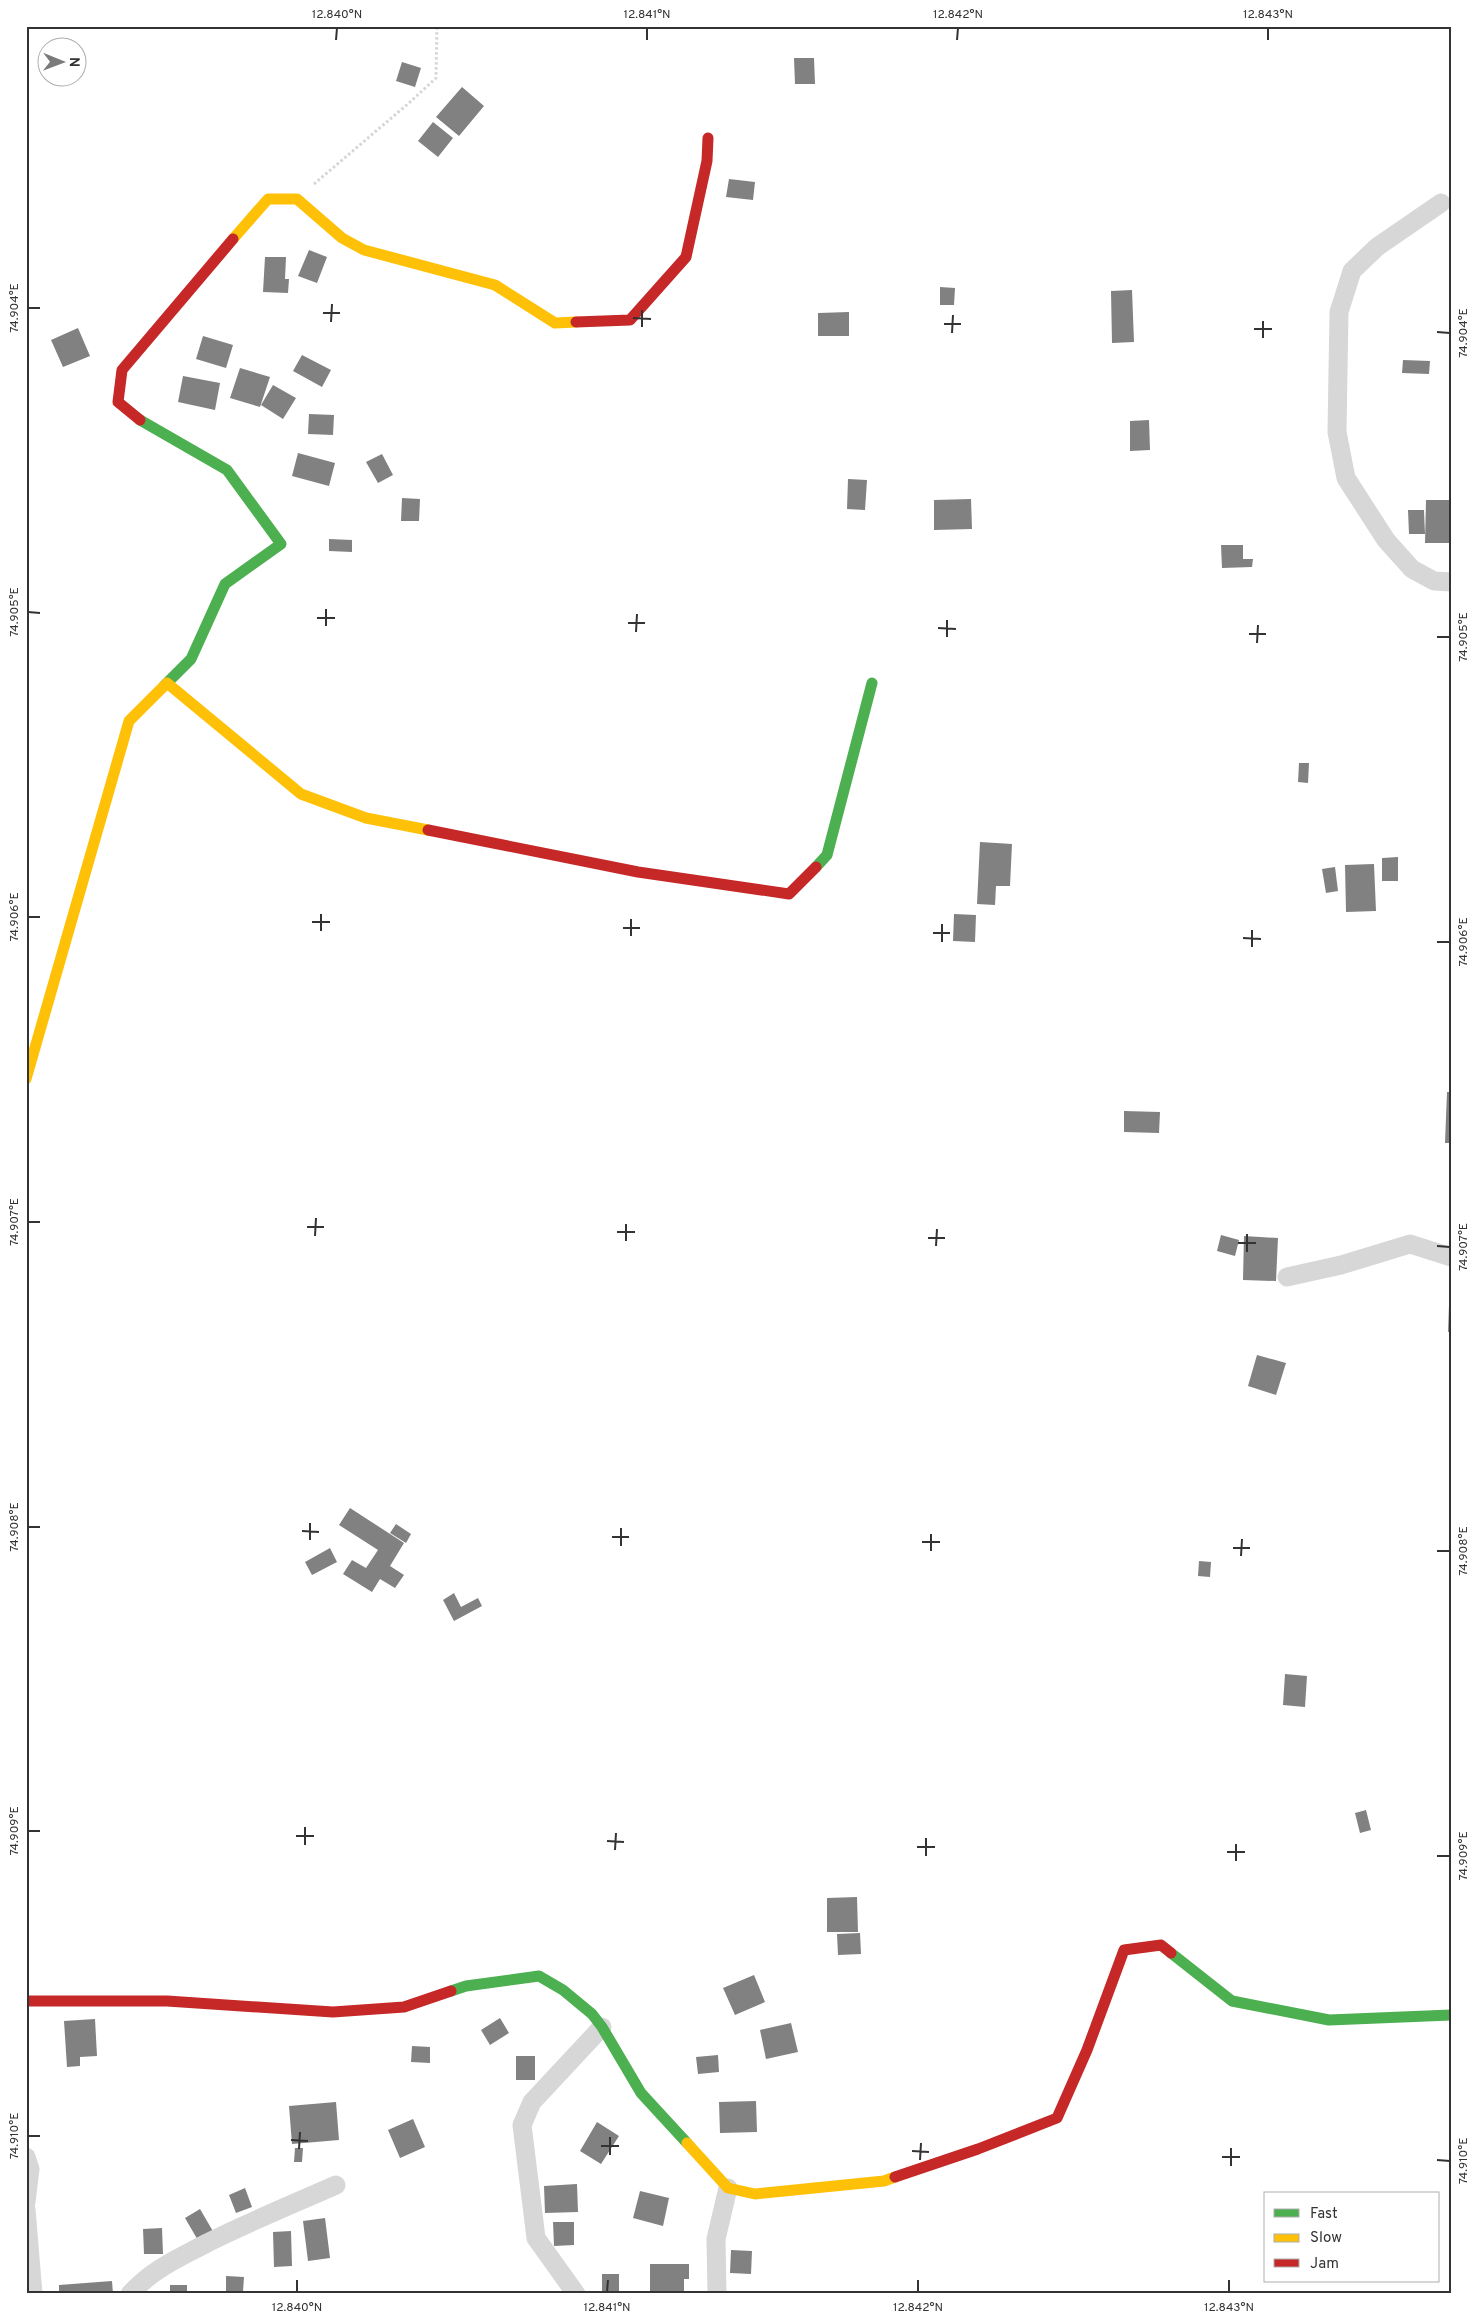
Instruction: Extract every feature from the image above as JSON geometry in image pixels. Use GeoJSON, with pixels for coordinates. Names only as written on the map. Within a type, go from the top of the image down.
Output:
{"type":"FeatureCollection","features":[{"type":"Feature","properties":{"kind":"street"},"geometry":{"type":"LineString","coordinates":[[26,1080],[129,722],[191,659],[225,584],[281,544],[227,470],[137,418],[118,402],[122,370],[268,199],[297,199],[342,238],[364,250],[495,284],[555,323],[630,320],[686,257],[707,161],[708,138]]}},
{"type":"Feature","properties":{"kind":"street"},"geometry":{"type":"LineString","coordinates":[[1441,203],[1377,247],[1352,270],[1340,312],[1337,432],[1346,478],[1386,540],[1412,569],[1434,581],[1451,582]]}},
{"type":"Feature","properties":{"kind":"street"},"geometry":{"type":"LineString","coordinates":[[167,683],[301,794],[366,818],[638,872],[789,894],[827,855],[872,683]]}},
{"type":"Feature","properties":{"kind":"street"},"geometry":{"type":"LineString","coordinates":[[1287,1277],[1410,1244],[1451,1257]]}},
{"type":"Feature","properties":{"kind":"street"},"geometry":{"type":"LineString","coordinates":[[26,2001],[167,2001],[333,2012],[404,2007],[466,1986],[539,1976],[563,1990],[592,2014],[602,2027],[641,2093],[728,2188],[756,2194],[884,2181],[978,2149],[1057,2118],[1087,2050],[1124,1950],[1161,1944],[1232,2001],[1329,2020],[1451,2015]]}},
{"type":"Feature","properties":{"kind":"street"},"geometry":{"type":"LineString","coordinates":[[576,2294],[536,2238],[522,2125],[532,2102],[602,2027]]}},
{"type":"Feature","properties":{"kind":"street"},"geometry":{"type":"LineString","coordinates":[[26,2157],[30,2168],[26,2202]]}},
{"type":"Feature","properties":{"kind":"street"},"geometry":{"type":"LineString","coordinates":[[130,2294],[147,2276],[182,2256],[235,2229],[336,2184]]}},
{"type":"Feature","properties":{"kind":"street"},"geometry":{"type":"LineString","coordinates":[[717,2294],[716,2239],[728,2188]]}},
{"type":"Feature","properties":{"kind":"street"},"geometry":{"type":"LineString","coordinates":[[26,2209],[33,2294]]}},
{"type":"Feature","properties":{"kind":"path"},"geometry":{"type":"LineString","coordinates":[[297,199],[436,78],[436,26]]}},
{"type":"Feature","properties":{"kind":"building"},"geometry":{"type":"Polygon","coordinates":[[[794,58],[814,58],[815,84],[795,84],[794,58]]]}},
{"type":"Feature","properties":{"kind":"building"},"geometry":{"type":"Polygon","coordinates":[[[402,62],[421,68],[415,87],[396,81],[402,62]]]}},
{"type":"Feature","properties":{"kind":"building"},"geometry":{"type":"Polygon","coordinates":[[[462,87],[484,106],[459,136],[436,117],[462,87]]]}},
{"type":"Feature","properties":{"kind":"building"},"geometry":{"type":"Polygon","coordinates":[[[433,122],[453,138],[438,157],[418,141],[433,122]]]}},
{"type":"Feature","properties":{"kind":"building"},"geometry":{"type":"Polygon","coordinates":[[[729,179],[755,182],[753,200],[726,197],[729,179]]]}},
{"type":"Feature","properties":{"kind":"building"},"geometry":{"type":"Polygon","coordinates":[[[309,250],[327,257],[317,283],[298,276],[309,250]]]}},
{"type":"Feature","properties":{"kind":"building"},"geometry":{"type":"Polygon","coordinates":[[[265,257],[286,257],[285,279],[289,279],[288,293],[263,292],[265,257]]]}},
{"type":"Feature","properties":{"kind":"building"},"geometry":{"type":"Polygon","coordinates":[[[940,287],[955,288],[954,305],[940,305],[940,287]]]}},
{"type":"Feature","properties":{"kind":"building"},"geometry":{"type":"Polygon","coordinates":[[[1132,290],[1134,342],[1112,343],[1111,291],[1132,290]]]}},
{"type":"Feature","properties":{"kind":"building"},"geometry":{"type":"Polygon","coordinates":[[[849,312],[849,336],[818,336],[818,313],[849,312]]]}},
{"type":"Feature","properties":{"kind":"building"},"geometry":{"type":"Polygon","coordinates":[[[78,328],[90,356],[63,367],[51,340],[78,328]]]}},
{"type":"Feature","properties":{"kind":"building"},"geometry":{"type":"Polygon","coordinates":[[[203,336],[233,345],[226,368],[196,359],[203,336]]]}},
{"type":"Feature","properties":{"kind":"building"},"geometry":{"type":"Polygon","coordinates":[[[302,355],[331,370],[322,387],[293,371],[302,355]]]}},
{"type":"Feature","properties":{"kind":"building"},"geometry":{"type":"Polygon","coordinates":[[[1403,360],[1430,361],[1429,374],[1402,373],[1403,360]]]}},
{"type":"Feature","properties":{"kind":"building"},"geometry":{"type":"Polygon","coordinates":[[[240,368],[270,377],[260,407],[230,398],[240,368]]]}},
{"type":"Feature","properties":{"kind":"building"},"geometry":{"type":"Polygon","coordinates":[[[183,376],[220,383],[215,410],[178,402],[183,376]]]}},
{"type":"Feature","properties":{"kind":"building"},"geometry":{"type":"Polygon","coordinates":[[[273,385],[296,398],[283,419],[261,405],[273,385]]]}},
{"type":"Feature","properties":{"kind":"building"},"geometry":{"type":"Polygon","coordinates":[[[309,414],[334,415],[333,435],[308,434],[309,414]]]}},
{"type":"Feature","properties":{"kind":"building"},"geometry":{"type":"Polygon","coordinates":[[[1149,420],[1150,450],[1130,451],[1130,421],[1149,420]]]}},
{"type":"Feature","properties":{"kind":"building"},"geometry":{"type":"Polygon","coordinates":[[[298,453],[335,463],[329,486],[292,476],[298,453]]]}},
{"type":"Feature","properties":{"kind":"building"},"geometry":{"type":"Polygon","coordinates":[[[382,454],[393,475],[378,483],[366,462],[382,454]]]}},
{"type":"Feature","properties":{"kind":"building"},"geometry":{"type":"Polygon","coordinates":[[[848,479],[867,480],[865,510],[847,509],[848,479]]]}},
{"type":"Feature","properties":{"kind":"building"},"geometry":{"type":"Polygon","coordinates":[[[402,498],[420,499],[419,521],[401,521],[402,498]]]}},
{"type":"Feature","properties":{"kind":"building"},"geometry":{"type":"Polygon","coordinates":[[[971,499],[972,529],[934,530],[934,500],[971,499]]]}},
{"type":"Feature","properties":{"kind":"building"},"geometry":{"type":"Polygon","coordinates":[[[1426,500],[1451,500],[1451,543],[1425,543],[1426,500]]]}},
{"type":"Feature","properties":{"kind":"building"},"geometry":{"type":"Polygon","coordinates":[[[1408,510],[1424,510],[1425,534],[1409,534],[1408,510]]]}},
{"type":"Feature","properties":{"kind":"building"},"geometry":{"type":"Polygon","coordinates":[[[329,539],[352,540],[352,552],[329,551],[329,539]]]}},
{"type":"Feature","properties":{"kind":"building"},"geometry":{"type":"Polygon","coordinates":[[[1221,545],[1243,545],[1243,559],[1253,559],[1252,567],[1222,568],[1221,545]]]}},
{"type":"Feature","properties":{"kind":"building"},"geometry":{"type":"Polygon","coordinates":[[[1299,763],[1309,763],[1308,783],[1298,782],[1299,763]]]}},
{"type":"Feature","properties":{"kind":"building"},"geometry":{"type":"Polygon","coordinates":[[[980,842],[1012,844],[1010,886],[996,886],[995,905],[977,904],[980,842]]]}},
{"type":"Feature","properties":{"kind":"building"},"geometry":{"type":"Polygon","coordinates":[[[1398,857],[1398,881],[1382,881],[1382,858],[1398,857]]]}},
{"type":"Feature","properties":{"kind":"building"},"geometry":{"type":"Polygon","coordinates":[[[1374,864],[1376,911],[1346,912],[1345,865],[1374,864]]]}},
{"type":"Feature","properties":{"kind":"building"},"geometry":{"type":"Polygon","coordinates":[[[1335,867],[1338,891],[1326,893],[1322,869],[1335,867]]]}},
{"type":"Feature","properties":{"kind":"building"},"geometry":{"type":"Polygon","coordinates":[[[954,914],[976,915],[975,942],[953,941],[954,914]]]}},
{"type":"Feature","properties":{"kind":"building"},"geometry":{"type":"Polygon","coordinates":[[[1447,1092],[1451,1092],[1451,1143],[1445,1143],[1447,1092]]]}},
{"type":"Feature","properties":{"kind":"building"},"geometry":{"type":"Polygon","coordinates":[[[1124,1111],[1160,1112],[1159,1133],[1124,1132],[1124,1111]]]}},
{"type":"Feature","properties":{"kind":"building"},"geometry":{"type":"Polygon","coordinates":[[[1221,1235],[1239,1240],[1235,1256],[1217,1251],[1221,1235]]]}},
{"type":"Feature","properties":{"kind":"building"},"geometry":{"type":"Polygon","coordinates":[[[1244,1236],[1278,1238],[1276,1281],[1243,1280],[1244,1236]]]}},
{"type":"Feature","properties":{"kind":"building"},"geometry":{"type":"Polygon","coordinates":[[[1449,1305],[1451,1305],[1451,1332],[1448,1332],[1449,1305]]]}},
{"type":"Feature","properties":{"kind":"building"},"geometry":{"type":"Polygon","coordinates":[[[1257,1355],[1286,1363],[1276,1395],[1248,1386],[1257,1355]]]}},
{"type":"Feature","properties":{"kind":"building"},"geometry":{"type":"Polygon","coordinates":[[[350,1508],[404,1543],[390,1566],[404,1575],[395,1588],[380,1579],[372,1592],[343,1574],[352,1560],[366,1568],[378,1550],[339,1525],[350,1508]]]}},
{"type":"Feature","properties":{"kind":"building"},"geometry":{"type":"Polygon","coordinates":[[[396,1524],[411,1534],[406,1543],[390,1533],[396,1524]]]}},
{"type":"Feature","properties":{"kind":"building"},"geometry":{"type":"Polygon","coordinates":[[[330,1548],[337,1562],[312,1575],[305,1562],[330,1548]]]}},
{"type":"Feature","properties":{"kind":"building"},"geometry":{"type":"Polygon","coordinates":[[[1199,1561],[1211,1562],[1210,1577],[1198,1576],[1199,1561]]]}},
{"type":"Feature","properties":{"kind":"building"},"geometry":{"type":"Polygon","coordinates":[[[454,1593],[461,1607],[478,1598],[482,1606],[454,1621],[443,1600],[454,1593]]]}},
{"type":"Feature","properties":{"kind":"building"},"geometry":{"type":"Polygon","coordinates":[[[1285,1674],[1307,1676],[1305,1707],[1283,1705],[1285,1674]]]}},
{"type":"Feature","properties":{"kind":"building"},"geometry":{"type":"Polygon","coordinates":[[[1366,1810],[1371,1830],[1360,1833],[1355,1813],[1366,1810]]]}},
{"type":"Feature","properties":{"kind":"building"},"geometry":{"type":"Polygon","coordinates":[[[857,1897],[858,1932],[827,1932],[827,1898],[857,1897]]]}},
{"type":"Feature","properties":{"kind":"building"},"geometry":{"type":"Polygon","coordinates":[[[860,1933],[861,1954],[838,1955],[837,1934],[860,1933]]]}},
{"type":"Feature","properties":{"kind":"building"},"geometry":{"type":"Polygon","coordinates":[[[754,1975],[765,2002],[735,2015],[723,1988],[754,1975]]]}},
{"type":"Feature","properties":{"kind":"building"},"geometry":{"type":"Polygon","coordinates":[[[500,2018],[509,2033],[490,2045],[481,2030],[500,2018]]]}},
{"type":"Feature","properties":{"kind":"building"},"geometry":{"type":"Polygon","coordinates":[[[95,2019],[97,2056],[80,2057],[80,2066],[67,2067],[64,2021],[95,2019]]]}},
{"type":"Feature","properties":{"kind":"building"},"geometry":{"type":"Polygon","coordinates":[[[791,2023],[798,2052],[766,2059],[760,2030],[791,2023]]]}},
{"type":"Feature","properties":{"kind":"building"},"geometry":{"type":"Polygon","coordinates":[[[412,2046],[430,2047],[430,2063],[411,2062],[412,2046]]]}},
{"type":"Feature","properties":{"kind":"building"},"geometry":{"type":"Polygon","coordinates":[[[718,2055],[719,2072],[698,2074],[696,2057],[718,2055]]]}},
{"type":"Feature","properties":{"kind":"building"},"geometry":{"type":"Polygon","coordinates":[[[516,2056],[535,2056],[535,2080],[516,2080],[516,2056]]]}},
{"type":"Feature","properties":{"kind":"building"},"geometry":{"type":"Polygon","coordinates":[[[756,2101],[757,2132],[720,2133],[719,2102],[756,2101]]]}},
{"type":"Feature","properties":{"kind":"building"},"geometry":{"type":"Polygon","coordinates":[[[336,2102],[339,2140],[292,2144],[289,2106],[336,2102]]]}},
{"type":"Feature","properties":{"kind":"building"},"geometry":{"type":"Polygon","coordinates":[[[413,2119],[425,2147],[400,2158],[388,2130],[413,2119]]]}},
{"type":"Feature","properties":{"kind":"building"},"geometry":{"type":"Polygon","coordinates":[[[597,2122],[619,2136],[601,2164],[580,2151],[597,2122]]]}},
{"type":"Feature","properties":{"kind":"building"},"geometry":{"type":"Polygon","coordinates":[[[295,2148],[303,2148],[302,2162],[294,2162],[295,2148]]]}},
{"type":"Feature","properties":{"kind":"building"},"geometry":{"type":"Polygon","coordinates":[[[577,2184],[578,2212],[545,2213],[544,2186],[577,2184]]]}},
{"type":"Feature","properties":{"kind":"building"},"geometry":{"type":"Polygon","coordinates":[[[245,2188],[252,2207],[236,2213],[229,2195],[245,2188]]]}},
{"type":"Feature","properties":{"kind":"building"},"geometry":{"type":"Polygon","coordinates":[[[640,2191],[669,2198],[663,2226],[633,2218],[640,2191]]]}},
{"type":"Feature","properties":{"kind":"building"},"geometry":{"type":"Polygon","coordinates":[[[200,2209],[214,2233],[199,2242],[185,2218],[200,2209]]]}},
{"type":"Feature","properties":{"kind":"building"},"geometry":{"type":"Polygon","coordinates":[[[325,2218],[330,2258],[308,2261],[303,2221],[325,2218]]]}},
{"type":"Feature","properties":{"kind":"building"},"geometry":{"type":"Polygon","coordinates":[[[553,2222],[574,2222],[574,2245],[554,2246],[553,2222]]]}},
{"type":"Feature","properties":{"kind":"building"},"geometry":{"type":"Polygon","coordinates":[[[162,2228],[163,2254],[144,2254],[143,2229],[162,2228]]]}},
{"type":"Feature","properties":{"kind":"building"},"geometry":{"type":"Polygon","coordinates":[[[291,2231],[292,2266],[274,2267],[273,2232],[291,2231]]]}},
{"type":"Feature","properties":{"kind":"building"},"geometry":{"type":"Polygon","coordinates":[[[731,2250],[752,2251],[751,2274],[730,2273],[731,2250]]]}},
{"type":"Feature","properties":{"kind":"building"},"geometry":{"type":"Polygon","coordinates":[[[650,2264],[689,2264],[689,2279],[684,2279],[684,2294],[650,2294],[650,2264]]]}},
{"type":"Feature","properties":{"kind":"building"},"geometry":{"type":"Polygon","coordinates":[[[602,2274],[619,2274],[619,2293],[602,2293],[602,2274]]]}},
{"type":"Feature","properties":{"kind":"building"},"geometry":{"type":"Polygon","coordinates":[[[226,2276],[244,2277],[243,2292],[226,2291],[226,2276]]]}},
{"type":"Feature","properties":{"kind":"building"},"geometry":{"type":"Polygon","coordinates":[[[112,2281],[113,2294],[59,2294],[59,2285],[112,2281]]]}},
{"type":"Feature","properties":{"kind":"building"},"geometry":{"type":"Polygon","coordinates":[[[170,2285],[187,2285],[187,2294],[170,2294],[170,2285]]]}},
{"type":"Feature","properties":{"kind":"traffic: fast"},"geometry":{"type":"LineString","coordinates":[[140,420],[227,470],[281,544],[225,584],[191,659],[164,686]]}},
{"type":"Feature","properties":{"kind":"traffic: fast"},"geometry":{"type":"LineString","coordinates":[[816,867],[827,855],[872,683]]}},
{"type":"Feature","properties":{"kind":"traffic: fast"},"geometry":{"type":"LineString","coordinates":[[1171,1953],[1232,2001],[1329,2020],[1451,2015]]}},
{"type":"Feature","properties":{"kind":"traffic: fast"},"geometry":{"type":"LineString","coordinates":[[451,1991],[466,1986],[539,1976],[563,1990],[592,2014],[602,2027],[641,2093],[687,2143]]}},
{"type":"Feature","properties":{"kind":"traffic: slow"},"geometry":{"type":"LineString","coordinates":[[233,239],[268,199],[297,199],[342,238],[364,250],[495,285],[555,323],[576,322]]}},
{"type":"Feature","properties":{"kind":"traffic: slow"},"geometry":{"type":"LineString","coordinates":[[167,683],[301,794],[366,818],[428,830]]}},
{"type":"Feature","properties":{"kind":"traffic: slow"},"geometry":{"type":"LineString","coordinates":[[26,1079],[129,721],[164,686]]}},
{"type":"Feature","properties":{"kind":"traffic: slow"},"geometry":{"type":"LineString","coordinates":[[687,2143],[728,2188],[755,2194],[884,2181],[895,2177]]}},
{"type":"Feature","properties":{"kind":"traffic: jam"},"geometry":{"type":"LineString","coordinates":[[576,322],[630,320],[686,257],[707,161],[708,138]]}},
{"type":"Feature","properties":{"kind":"traffic: jam"},"geometry":{"type":"LineString","coordinates":[[140,420],[118,402],[122,370],[233,239]]}},
{"type":"Feature","properties":{"kind":"traffic: jam"},"geometry":{"type":"LineString","coordinates":[[428,830],[638,872],[789,894],[816,867]]}},
{"type":"Feature","properties":{"kind":"traffic: jam"},"geometry":{"type":"LineString","coordinates":[[895,2177],[978,2149],[1057,2118],[1087,2050],[1124,1950],[1161,1945],[1171,1953]]}},
{"type":"Feature","properties":{"kind":"traffic: jam"},"geometry":{"type":"LineString","coordinates":[[26,2001],[167,2001],[333,2012],[404,2007],[451,1991]]}}]}
